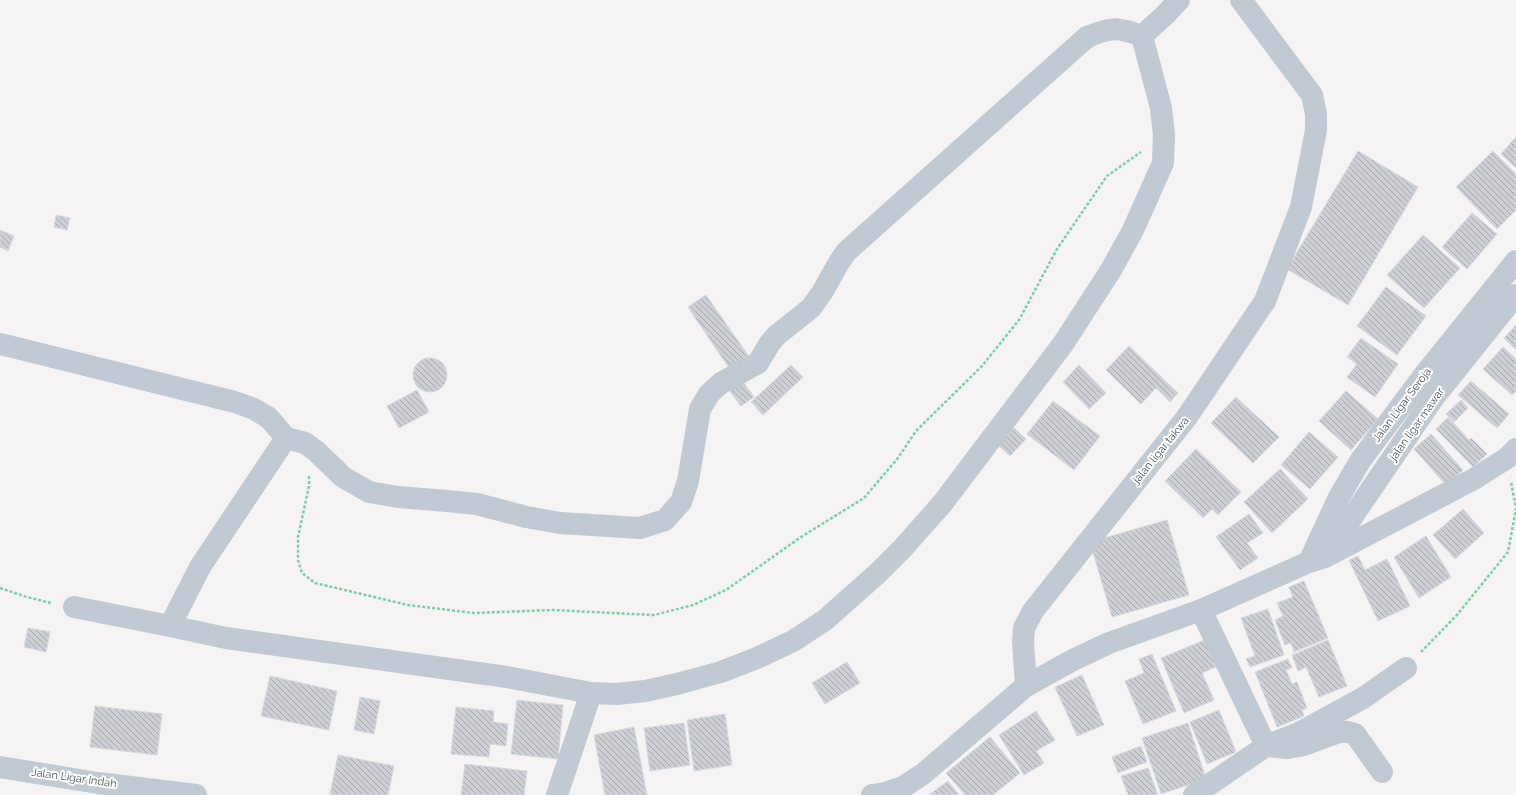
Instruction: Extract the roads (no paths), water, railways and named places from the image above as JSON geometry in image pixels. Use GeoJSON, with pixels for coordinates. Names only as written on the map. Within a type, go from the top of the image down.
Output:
{"type":"FeatureCollection","features":[{"type":"Feature","properties":{"kind":"street"},"geometry":{"type":"LineString","coordinates":[[1142,36],[1179,0]]}},
{"type":"Feature","properties":{"kind":"street","name":"jalan ligar takwa"},"geometry":{"type":"LineString","coordinates":[[1026,686],[1023,642],[1024,628],[1033,611],[1187,418],[1265,301],[1301,206],[1316,130],[1316,114],[1312,95],[1241,0]]}},
{"type":"Feature","properties":{"kind":"street"},"geometry":{"type":"LineString","coordinates":[[0,344],[235,402],[254,409],[269,418],[295,440],[316,451],[343,477],[369,492],[398,497],[477,504],[526,517],[560,523],[640,528],[665,520],[681,502],[688,481],[700,409],[709,394],[721,383],[758,363],[770,343],[777,335],[810,308],[823,291],[846,252],[1087,37],[1104,30],[1117,29],[1123,29],[1142,36]]}},
{"type":"Feature","properties":{"kind":"street"},"geometry":{"type":"LineString","coordinates":[[74,607],[226,638],[507,677],[591,693],[617,694],[644,691],[721,672],[757,658],[793,641],[825,620],[878,573],[902,549],[942,504],[1063,344],[1115,263],[1149,196],[1163,163],[1164,135],[1161,108],[1142,36]]}},
{"type":"Feature","properties":{"kind":"street","name":"Jalan Ligar Seroja"},"geometry":{"type":"LineString","coordinates":[[1317,560],[1338,499],[1360,461],[1421,379],[1516,260]]}},
{"type":"Feature","properties":{"kind":"street","name":"jalan ligar mawar"},"geometry":{"type":"LineString","coordinates":[[1317,560],[1432,400],[1516,295]]}},
{"type":"Feature","properties":{"kind":"street"},"geometry":{"type":"LineString","coordinates":[[170,626],[200,567],[295,440]]}},
{"type":"Feature","properties":{"kind":"street"},"geometry":{"type":"LineString","coordinates":[[872,795],[885,793],[903,787],[923,774],[1026,686],[1073,660],[1109,644],[1201,610],[1317,560],[1474,479],[1512,453]]}},
{"type":"Feature","properties":{"kind":"street"},"geometry":{"type":"LineString","coordinates":[[1201,610],[1266,746]]}},
{"type":"Feature","properties":{"kind":"street"},"geometry":{"type":"LineString","coordinates":[[1194,795],[1266,746],[1299,733],[1363,698],[1406,668]]}},
{"type":"Feature","properties":{"kind":"street"},"geometry":{"type":"LineString","coordinates":[[557,795],[591,693]]}},
{"type":"Feature","properties":{"kind":"street"},"geometry":{"type":"LineString","coordinates":[[1266,746],[1288,748],[1304,745],[1339,732],[1348,732],[1355,734],[1382,772]]}},
{"type":"Feature","properties":{"kind":"street","name":"Jalan Ligar Indah"},"geometry":{"type":"LineString","coordinates":[[0,767],[98,783],[196,795]]}}]}
